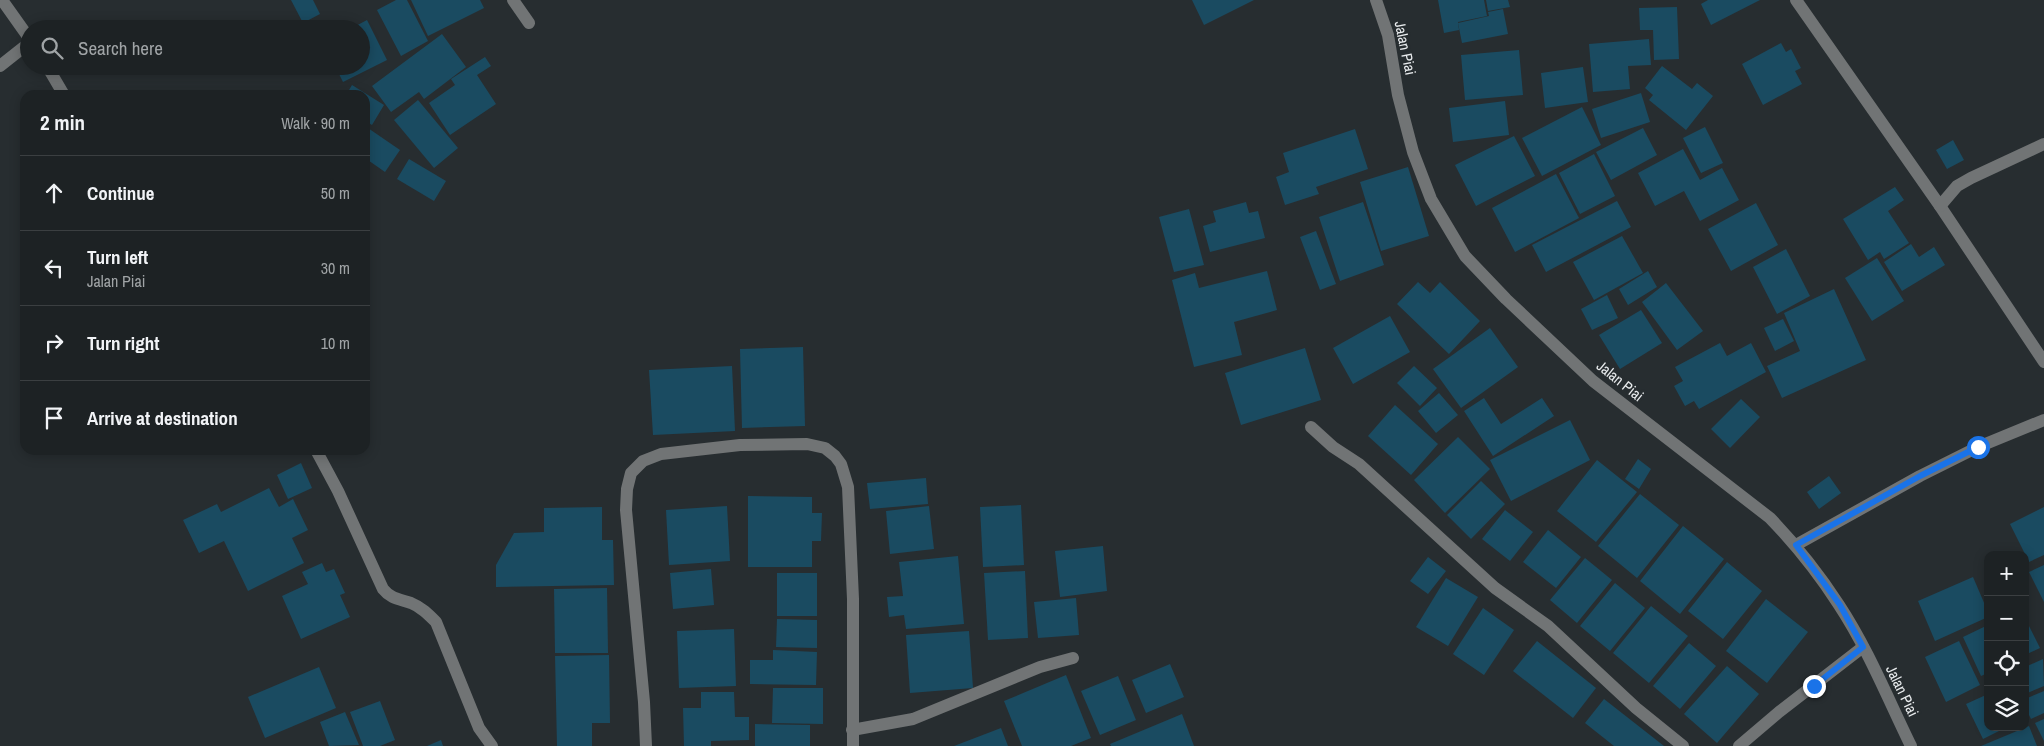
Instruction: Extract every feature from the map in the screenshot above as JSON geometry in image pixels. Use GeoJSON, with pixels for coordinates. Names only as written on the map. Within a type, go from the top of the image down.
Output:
{"type":"FeatureCollection","features":[{"type":"Feature","properties":{"kind":"street"},"geometry":{"type":"LineString","coordinates":[[2,0],[20,25]]}},
{"type":"Feature","properties":{"kind":"street"},"geometry":{"type":"LineString","coordinates":[[513,0],[530,24]]}},
{"type":"Feature","properties":{"kind":"street","name":"Jalan Piai"},"geometry":{"type":"LineString","coordinates":[[1376,0],[1388,35],[1398,95],[1413,152],[1431,199],[1465,256],[1506,299],[1592,381],[1770,518],[1796,545],[1840,605],[1863,647],[1911,746]]}},
{"type":"Feature","properties":{"kind":"street"},"geometry":{"type":"LineString","coordinates":[[1796,0],[1940,206],[2044,362]]}},
{"type":"Feature","properties":{"kind":"street"},"geometry":{"type":"LineString","coordinates":[[0,66],[20,50]]}},
{"type":"Feature","properties":{"kind":"street"},"geometry":{"type":"LineString","coordinates":[[52,75],[61,90]]}},
{"type":"Feature","properties":{"kind":"street"},"geometry":{"type":"LineString","coordinates":[[1940,206],[1957,186],[2044,144]]}},
{"type":"Feature","properties":{"kind":"street"},"geometry":{"type":"LineString","coordinates":[[1796,545],[1920,476],[1978,447],[2044,420]]}},
{"type":"Feature","properties":{"kind":"street"},"geometry":{"type":"LineString","coordinates":[[1311,427],[1333,447],[1359,464],[1495,588],[1548,626],[1636,708],[1683,746]]}},
{"type":"Feature","properties":{"kind":"street"},"geometry":{"type":"LineString","coordinates":[[646,746],[644,702],[626,510],[627,489],[631,473],[643,461],[661,454],[740,445],[807,444],[825,448],[841,464],[848,487],[853,599],[853,746]]}},
{"type":"Feature","properties":{"kind":"street"},"geometry":{"type":"LineString","coordinates":[[319,455],[338,491],[383,589],[389,596],[411,603],[424,610],[436,622],[479,728],[492,746]]}},
{"type":"Feature","properties":{"kind":"street"},"geometry":{"type":"LineString","coordinates":[[1739,746],[1779,712],[1863,647]]}},
{"type":"Feature","properties":{"kind":"street"},"geometry":{"type":"LineString","coordinates":[[852,730],[914,719],[1040,666],[1073,658]]}},
{"type":"Feature","properties":{"kind":"building"},"geometry":{"type":"Polygon","coordinates":[[[291,0],[313,0],[320,14],[309,20],[301,20],[291,0]]]}},
{"type":"Feature","properties":{"kind":"building"},"geometry":{"type":"Polygon","coordinates":[[[396,0],[407,0],[428,41],[401,56],[377,10],[396,0]]]}},
{"type":"Feature","properties":{"kind":"building"},"geometry":{"type":"Polygon","coordinates":[[[411,0],[480,0],[484,8],[428,36],[411,0]]]}},
{"type":"Feature","properties":{"kind":"building"},"geometry":{"type":"Polygon","coordinates":[[[1192,0],[1254,0],[1204,25],[1192,0]]]}},
{"type":"Feature","properties":{"kind":"building"},"geometry":{"type":"Polygon","coordinates":[[[1438,0],[1484,0],[1487,16],[1458,22],[1459,30],[1444,33],[1438,0]]]}},
{"type":"Feature","properties":{"kind":"building"},"geometry":{"type":"Polygon","coordinates":[[[1486,0],[1508,0],[1510,7],[1488,11],[1486,0]]]}},
{"type":"Feature","properties":{"kind":"building"},"geometry":{"type":"Polygon","coordinates":[[[1708,0],[1760,0],[1711,25],[1701,4],[1708,0]]]}},
{"type":"Feature","properties":{"kind":"building"},"geometry":{"type":"Polygon","coordinates":[[[1677,7],[1679,59],[1654,60],[1653,30],[1640,30],[1639,8],[1677,7]]]}},
{"type":"Feature","properties":{"kind":"building"},"geometry":{"type":"Polygon","coordinates":[[[1503,9],[1508,34],[1462,43],[1458,23],[1489,16],[1488,12],[1503,9]]]}},
{"type":"Feature","properties":{"kind":"building"},"geometry":{"type":"Polygon","coordinates":[[[370,26],[387,60],[370,68],[370,26]]]}},
{"type":"Feature","properties":{"kind":"building"},"geometry":{"type":"Polygon","coordinates":[[[442,34],[466,67],[424,99],[419,92],[391,112],[372,86],[442,34]]]}},
{"type":"Feature","properties":{"kind":"building"},"geometry":{"type":"Polygon","coordinates":[[[1649,39],[1651,65],[1628,66],[1630,89],[1593,92],[1589,44],[1649,39]]]}},
{"type":"Feature","properties":{"kind":"building"},"geometry":{"type":"Polygon","coordinates":[[[1781,43],[1786,52],[1791,49],[1801,68],[1795,71],[1802,84],[1763,105],[1742,64],[1781,43]]]}},
{"type":"Feature","properties":{"kind":"building"},"geometry":{"type":"Polygon","coordinates":[[[1519,50],[1523,95],[1465,100],[1461,55],[1519,50]]]}},
{"type":"Feature","properties":{"kind":"building"},"geometry":{"type":"Polygon","coordinates":[[[485,57],[491,66],[477,75],[496,104],[450,135],[429,103],[455,85],[451,79],[485,57]]]}},
{"type":"Feature","properties":{"kind":"building"},"geometry":{"type":"Polygon","coordinates":[[[1662,66],[1692,89],[1697,83],[1713,96],[1686,130],[1649,100],[1653,95],[1645,88],[1662,66]]]}},
{"type":"Feature","properties":{"kind":"building"},"geometry":{"type":"Polygon","coordinates":[[[1583,67],[1588,102],[1545,108],[1541,73],[1583,67]]]}},
{"type":"Feature","properties":{"kind":"building"},"geometry":{"type":"Polygon","coordinates":[[[340,75],[357,75],[343,82],[340,75]]]}},
{"type":"Feature","properties":{"kind":"building"},"geometry":{"type":"Polygon","coordinates":[[[352,85],[360,90],[349,90],[352,85]]]}},
{"type":"Feature","properties":{"kind":"building"},"geometry":{"type":"Polygon","coordinates":[[[1641,93],[1650,122],[1601,138],[1592,109],[1641,93]]]}},
{"type":"Feature","properties":{"kind":"building"},"geometry":{"type":"Polygon","coordinates":[[[370,96],[384,105],[372,125],[370,124],[370,96]]]}},
{"type":"Feature","properties":{"kind":"building"},"geometry":{"type":"Polygon","coordinates":[[[418,100],[458,148],[434,168],[394,120],[418,100]]]}},
{"type":"Feature","properties":{"kind":"building"},"geometry":{"type":"Polygon","coordinates":[[[1505,101],[1509,135],[1453,142],[1449,108],[1505,101]]]}},
{"type":"Feature","properties":{"kind":"building"},"geometry":{"type":"Polygon","coordinates":[[[1582,107],[1601,145],[1542,176],[1522,138],[1582,107]]]}},
{"type":"Feature","properties":{"kind":"building"},"geometry":{"type":"Polygon","coordinates":[[[1705,127],[1723,163],[1701,173],[1683,138],[1705,127]]]}},
{"type":"Feature","properties":{"kind":"building"},"geometry":{"type":"Polygon","coordinates":[[[1643,128],[1657,155],[1611,180],[1596,152],[1643,128]]]}},
{"type":"Feature","properties":{"kind":"building"},"geometry":{"type":"Polygon","coordinates":[[[370,129],[400,150],[385,172],[370,162],[370,129]]]}},
{"type":"Feature","properties":{"kind":"building"},"geometry":{"type":"Polygon","coordinates":[[[1355,129],[1368,169],[1316,187],[1319,194],[1285,205],[1276,177],[1289,172],[1283,153],[1355,129]]]}},
{"type":"Feature","properties":{"kind":"building"},"geometry":{"type":"Polygon","coordinates":[[[1514,136],[1535,176],[1476,206],[1455,165],[1514,136]]]}},
{"type":"Feature","properties":{"kind":"building"},"geometry":{"type":"Polygon","coordinates":[[[1953,140],[1964,160],[1947,169],[1936,150],[1953,140]]]}},
{"type":"Feature","properties":{"kind":"building"},"geometry":{"type":"Polygon","coordinates":[[[1683,149],[1700,180],[1722,168],[1739,200],[1700,221],[1684,191],[1655,206],[1638,173],[1683,149]]]}},
{"type":"Feature","properties":{"kind":"building"},"geometry":{"type":"Polygon","coordinates":[[[1594,154],[1615,196],[1580,214],[1559,173],[1594,154]]]}},
{"type":"Feature","properties":{"kind":"building"},"geometry":{"type":"Polygon","coordinates":[[[409,159],[446,181],[434,201],[397,179],[409,159]]]}},
{"type":"Feature","properties":{"kind":"building"},"geometry":{"type":"Polygon","coordinates":[[[1408,167],[1429,236],[1381,251],[1360,182],[1408,167]]]}},
{"type":"Feature","properties":{"kind":"building"},"geometry":{"type":"Polygon","coordinates":[[[1556,174],[1579,218],[1515,252],[1492,208],[1556,174]]]}},
{"type":"Feature","properties":{"kind":"building"},"geometry":{"type":"Polygon","coordinates":[[[1895,187],[1904,200],[1888,211],[1909,243],[1884,259],[1880,252],[1868,260],[1843,219],[1895,187]]]}},
{"type":"Feature","properties":{"kind":"building"},"geometry":{"type":"Polygon","coordinates":[[[1617,201],[1631,227],[1546,272],[1532,245],[1617,201]]]}},
{"type":"Feature","properties":{"kind":"building"},"geometry":{"type":"Polygon","coordinates":[[[1246,202],[1249,213],[1258,211],[1265,238],[1210,252],[1203,226],[1216,222],[1213,211],[1246,202]]]}},
{"type":"Feature","properties":{"kind":"building"},"geometry":{"type":"Polygon","coordinates":[[[1363,202],[1384,265],[1340,281],[1319,217],[1363,202]]]}},
{"type":"Feature","properties":{"kind":"building"},"geometry":{"type":"Polygon","coordinates":[[[1756,203],[1778,245],[1731,271],[1708,229],[1756,203]]]}},
{"type":"Feature","properties":{"kind":"building"},"geometry":{"type":"Polygon","coordinates":[[[1189,209],[1204,265],[1174,272],[1159,217],[1189,209]]]}},
{"type":"Feature","properties":{"kind":"building"},"geometry":{"type":"Polygon","coordinates":[[[1316,231],[1336,284],[1320,290],[1300,237],[1316,231]]]}},
{"type":"Feature","properties":{"kind":"building"},"geometry":{"type":"Polygon","coordinates":[[[1622,236],[1643,273],[1594,300],[1573,262],[1622,236]]]}},
{"type":"Feature","properties":{"kind":"building"},"geometry":{"type":"Polygon","coordinates":[[[1911,244],[1919,257],[1934,247],[1945,265],[1902,291],[1884,262],[1911,244]]]}},
{"type":"Feature","properties":{"kind":"building"},"geometry":{"type":"Polygon","coordinates":[[[1786,249],[1810,296],[1777,314],[1753,267],[1786,249]]]}},
{"type":"Feature","properties":{"kind":"building"},"geometry":{"type":"Polygon","coordinates":[[[1877,258],[1904,301],[1872,321],[1845,278],[1877,258]]]}},
{"type":"Feature","properties":{"kind":"building"},"geometry":{"type":"Polygon","coordinates":[[[1267,271],[1277,310],[1234,322],[1242,355],[1194,367],[1172,280],[1195,273],[1199,288],[1267,271]]]}},
{"type":"Feature","properties":{"kind":"building"},"geometry":{"type":"Polygon","coordinates":[[[1648,271],[1657,287],[1628,305],[1619,289],[1648,271]]]}},
{"type":"Feature","properties":{"kind":"building"},"geometry":{"type":"Polygon","coordinates":[[[1418,282],[1430,293],[1440,282],[1480,321],[1449,354],[1397,304],[1418,282]]]}},
{"type":"Feature","properties":{"kind":"building"},"geometry":{"type":"Polygon","coordinates":[[[1666,283],[1703,331],[1677,350],[1642,302],[1666,283]]]}},
{"type":"Feature","properties":{"kind":"building"},"geometry":{"type":"Polygon","coordinates":[[[1834,289],[1866,360],[1782,398],[1767,366],[1800,351],[1784,313],[1834,289]]]}},
{"type":"Feature","properties":{"kind":"building"},"geometry":{"type":"Polygon","coordinates":[[[1607,295],[1618,318],[1592,330],[1581,309],[1607,295]]]}},
{"type":"Feature","properties":{"kind":"building"},"geometry":{"type":"Polygon","coordinates":[[[1641,310],[1662,343],[1620,369],[1599,335],[1641,310]]]}},
{"type":"Feature","properties":{"kind":"building"},"geometry":{"type":"Polygon","coordinates":[[[1390,316],[1410,352],[1353,384],[1333,348],[1390,316]]]}},
{"type":"Feature","properties":{"kind":"building"},"geometry":{"type":"Polygon","coordinates":[[[1783,319],[1794,341],[1775,351],[1764,328],[1783,319]]]}},
{"type":"Feature","properties":{"kind":"building"},"geometry":{"type":"Polygon","coordinates":[[[1490,328],[1518,367],[1461,408],[1433,369],[1490,328]]]}},
{"type":"Feature","properties":{"kind":"building"},"geometry":{"type":"Polygon","coordinates":[[[1720,343],[1727,356],[1751,343],[1766,372],[1699,409],[1694,401],[1685,406],[1674,386],[1683,381],[1675,367],[1720,343]]]}},
{"type":"Feature","properties":{"kind":"building"},"geometry":{"type":"Polygon","coordinates":[[[803,347],[805,426],[742,428],[740,349],[803,347]]]}},
{"type":"Feature","properties":{"kind":"building"},"geometry":{"type":"Polygon","coordinates":[[[1305,348],[1321,400],[1241,425],[1225,373],[1305,348]]]}},
{"type":"Feature","properties":{"kind":"building"},"geometry":{"type":"Polygon","coordinates":[[[732,366],[735,431],[653,435],[649,370],[732,366]]]}},
{"type":"Feature","properties":{"kind":"building"},"geometry":{"type":"Polygon","coordinates":[[[1414,366],[1437,388],[1420,406],[1397,383],[1414,366]]]}},
{"type":"Feature","properties":{"kind":"building"},"geometry":{"type":"Polygon","coordinates":[[[1439,393],[1458,415],[1436,433],[1418,411],[1439,393]]]}},
{"type":"Feature","properties":{"kind":"building"},"geometry":{"type":"Polygon","coordinates":[[[1484,398],[1501,424],[1542,398],[1554,416],[1493,456],[1464,411],[1484,398]]]}},
{"type":"Feature","properties":{"kind":"building"},"geometry":{"type":"Polygon","coordinates":[[[1741,399],[1760,417],[1730,448],[1711,429],[1741,399]]]}},
{"type":"Feature","properties":{"kind":"building"},"geometry":{"type":"Polygon","coordinates":[[[1395,405],[1438,444],[1411,475],[1368,436],[1395,405]]]}},
{"type":"Feature","properties":{"kind":"building"},"geometry":{"type":"Polygon","coordinates":[[[1570,420],[1590,460],[1511,501],[1490,460],[1570,420]]]}},
{"type":"Feature","properties":{"kind":"building"},"geometry":{"type":"Polygon","coordinates":[[[1458,437],[1490,469],[1445,513],[1414,480],[1458,437]]]}},
{"type":"Feature","properties":{"kind":"building"},"geometry":{"type":"Polygon","coordinates":[[[1638,459],[1651,469],[1639,489],[1625,479],[1638,459]]]}},
{"type":"Feature","properties":{"kind":"building"},"geometry":{"type":"Polygon","coordinates":[[[1597,460],[1637,492],[1596,542],[1557,511],[1597,460]]]}},
{"type":"Feature","properties":{"kind":"building"},"geometry":{"type":"Polygon","coordinates":[[[301,463],[312,488],[288,499],[277,475],[301,463]]]}},
{"type":"Feature","properties":{"kind":"building"},"geometry":{"type":"Polygon","coordinates":[[[1829,476],[1841,493],[1819,509],[1807,492],[1829,476]]]}},
{"type":"Feature","properties":{"kind":"building"},"geometry":{"type":"Polygon","coordinates":[[[926,478],[928,504],[870,509],[867,483],[926,478]]]}},
{"type":"Feature","properties":{"kind":"building"},"geometry":{"type":"Polygon","coordinates":[[[1481,481],[1505,504],[1471,539],[1447,515],[1481,481]]]}},
{"type":"Feature","properties":{"kind":"building"},"geometry":{"type":"Polygon","coordinates":[[[269,488],[279,507],[293,499],[308,530],[292,538],[304,563],[248,591],[224,541],[199,553],[183,520],[217,504],[221,512],[269,488]]]}},
{"type":"Feature","properties":{"kind":"building"},"geometry":{"type":"Polygon","coordinates":[[[1640,494],[1679,525],[1637,578],[1598,546],[1640,494]]]}},
{"type":"Feature","properties":{"kind":"building"},"geometry":{"type":"Polygon","coordinates":[[[748,496],[812,497],[812,513],[822,513],[821,541],[812,541],[812,567],[748,567],[748,496]]]}},
{"type":"Feature","properties":{"kind":"building"},"geometry":{"type":"Polygon","coordinates":[[[1021,505],[1024,565],[983,567],[980,507],[1021,505]]]}},
{"type":"Feature","properties":{"kind":"building"},"geometry":{"type":"Polygon","coordinates":[[[727,506],[730,561],[669,565],[666,510],[727,506]]]}},
{"type":"Feature","properties":{"kind":"building"},"geometry":{"type":"Polygon","coordinates":[[[929,506],[934,549],[890,554],[886,511],[929,506]]]}},
{"type":"Feature","properties":{"kind":"building"},"geometry":{"type":"Polygon","coordinates":[[[602,507],[602,540],[613,540],[614,585],[496,587],[496,565],[514,533],[544,532],[544,508],[602,507]]]}},
{"type":"Feature","properties":{"kind":"building"},"geometry":{"type":"Polygon","coordinates":[[[2044,507],[2044,555],[2029,562],[2029,551],[2024,551],[2010,524],[2044,507]]]}},
{"type":"Feature","properties":{"kind":"building"},"geometry":{"type":"Polygon","coordinates":[[[1505,510],[1533,532],[1510,561],[1482,539],[1505,510]]]}},
{"type":"Feature","properties":{"kind":"building"},"geometry":{"type":"Polygon","coordinates":[[[1683,526],[1724,559],[1680,614],[1640,581],[1683,526]]]}},
{"type":"Feature","properties":{"kind":"building"},"geometry":{"type":"Polygon","coordinates":[[[1548,530],[1581,557],[1556,588],[1523,562],[1548,530]]]}},
{"type":"Feature","properties":{"kind":"building"},"geometry":{"type":"Polygon","coordinates":[[[1103,546],[1107,591],[1060,597],[1055,551],[1103,546]]]}},
{"type":"Feature","properties":{"kind":"building"},"geometry":{"type":"Polygon","coordinates":[[[958,556],[964,624],[906,629],[904,615],[889,617],[887,597],[903,596],[899,562],[958,556]]]}},
{"type":"Feature","properties":{"kind":"building"},"geometry":{"type":"Polygon","coordinates":[[[1428,557],[1446,571],[1428,594],[1410,581],[1428,557]]]}},
{"type":"Feature","properties":{"kind":"building"},"geometry":{"type":"Polygon","coordinates":[[[1585,558],[1612,580],[1577,623],[1550,600],[1585,558]]]}},
{"type":"Feature","properties":{"kind":"building"},"geometry":{"type":"Polygon","coordinates":[[[1727,562],[1762,591],[1723,639],[1688,611],[1727,562]]]}},
{"type":"Feature","properties":{"kind":"building"},"geometry":{"type":"Polygon","coordinates":[[[322,563],[326,572],[334,569],[345,593],[340,595],[350,617],[301,639],[282,596],[308,584],[302,572],[322,563]]]}},
{"type":"Feature","properties":{"kind":"building"},"geometry":{"type":"Polygon","coordinates":[[[2044,565],[2044,602],[2029,572],[2044,565]]]}},
{"type":"Feature","properties":{"kind":"building"},"geometry":{"type":"Polygon","coordinates":[[[711,569],[714,605],[673,609],[670,573],[711,569]]]}},
{"type":"Feature","properties":{"kind":"building"},"geometry":{"type":"Polygon","coordinates":[[[1025,571],[1028,638],[988,640],[984,573],[1025,571]]]}},
{"type":"Feature","properties":{"kind":"building"},"geometry":{"type":"Polygon","coordinates":[[[777,573],[817,573],[817,616],[777,616],[777,573]]]}},
{"type":"Feature","properties":{"kind":"building"},"geometry":{"type":"Polygon","coordinates":[[[1973,577],[1984,603],[1984,619],[1935,641],[1918,601],[1973,577]]]}},
{"type":"Feature","properties":{"kind":"building"},"geometry":{"type":"Polygon","coordinates":[[[1446,578],[1478,597],[1448,646],[1416,627],[1446,578]]]}},
{"type":"Feature","properties":{"kind":"building"},"geometry":{"type":"Polygon","coordinates":[[[1615,583],[1645,608],[1610,651],[1580,626],[1615,583]]]}},
{"type":"Feature","properties":{"kind":"building"},"geometry":{"type":"Polygon","coordinates":[[[607,588],[608,653],[555,653],[554,589],[607,588]]]}},
{"type":"Feature","properties":{"kind":"building"},"geometry":{"type":"Polygon","coordinates":[[[1076,598],[1079,635],[1038,638],[1034,602],[1076,598]]]}},
{"type":"Feature","properties":{"kind":"building"},"geometry":{"type":"Polygon","coordinates":[[[1766,599],[1808,632],[1767,683],[1726,651],[1766,599]]]}},
{"type":"Feature","properties":{"kind":"building"},"geometry":{"type":"Polygon","coordinates":[[[1651,606],[1688,636],[1649,683],[1613,653],[1651,606]]]}},
{"type":"Feature","properties":{"kind":"building"},"geometry":{"type":"Polygon","coordinates":[[[1483,608],[1514,630],[1484,675],[1453,654],[1483,608]]]}},
{"type":"Feature","properties":{"kind":"building"},"geometry":{"type":"Polygon","coordinates":[[[777,619],[817,620],[817,648],[776,647],[777,619]]]}},
{"type":"Feature","properties":{"kind":"building"},"geometry":{"type":"Polygon","coordinates":[[[2029,626],[2040,648],[2029,653],[2029,626]]]}},
{"type":"Feature","properties":{"kind":"building"},"geometry":{"type":"Polygon","coordinates":[[[1984,627],[1984,675],[1981,676],[1963,637],[1984,627]]]}},
{"type":"Feature","properties":{"kind":"building"},"geometry":{"type":"Polygon","coordinates":[[[734,629],[736,686],[679,688],[677,631],[734,629]]]}},
{"type":"Feature","properties":{"kind":"building"},"geometry":{"type":"Polygon","coordinates":[[[969,631],[973,688],[910,693],[906,635],[969,631]]]}},
{"type":"Feature","properties":{"kind":"building"},"geometry":{"type":"Polygon","coordinates":[[[1537,641],[1596,688],[1573,718],[1513,671],[1537,641]]]}},
{"type":"Feature","properties":{"kind":"building"},"geometry":{"type":"Polygon","coordinates":[[[1959,641],[1980,685],[1946,702],[1925,657],[1959,641]]]}},
{"type":"Feature","properties":{"kind":"building"},"geometry":{"type":"Polygon","coordinates":[[[1689,643],[1716,666],[1680,709],[1653,686],[1689,643]]]}},
{"type":"Feature","properties":{"kind":"building"},"geometry":{"type":"Polygon","coordinates":[[[773,650],[817,652],[816,685],[750,684],[750,660],[773,660],[773,650]]]}},
{"type":"Feature","properties":{"kind":"building"},"geometry":{"type":"Polygon","coordinates":[[[609,655],[610,723],[592,723],[592,746],[557,746],[555,656],[609,655]]]}},
{"type":"Feature","properties":{"kind":"building"},"geometry":{"type":"Polygon","coordinates":[[[2043,659],[2044,686],[2029,692],[2029,686],[2029,665],[2043,659]]]}},
{"type":"Feature","properties":{"kind":"building"},"geometry":{"type":"Polygon","coordinates":[[[1170,664],[1184,697],[1146,713],[1132,680],[1170,664]]]}},
{"type":"Feature","properties":{"kind":"building"},"geometry":{"type":"Polygon","coordinates":[[[1727,666],[1759,694],[1717,743],[1684,714],[1727,666]]]}},
{"type":"Feature","properties":{"kind":"building"},"geometry":{"type":"Polygon","coordinates":[[[319,667],[336,708],[265,738],[248,697],[319,667]]]}},
{"type":"Feature","properties":{"kind":"building"},"geometry":{"type":"Polygon","coordinates":[[[1066,675],[1091,738],[1071,746],[1022,746],[1004,701],[1066,675]]]}},
{"type":"Feature","properties":{"kind":"building"},"geometry":{"type":"Polygon","coordinates":[[[1118,676],[1136,720],[1100,735],[1081,691],[1118,676]]]}},
{"type":"Feature","properties":{"kind":"building"},"geometry":{"type":"Polygon","coordinates":[[[773,688],[823,688],[823,724],[772,723],[773,688]]]}},
{"type":"Feature","properties":{"kind":"building"},"geometry":{"type":"Polygon","coordinates":[[[2044,691],[2044,713],[2031,719],[2029,715],[2029,697],[2044,691]]]}},
{"type":"Feature","properties":{"kind":"building"},"geometry":{"type":"Polygon","coordinates":[[[701,692],[734,692],[735,717],[749,717],[749,740],[711,741],[711,746],[684,746],[683,708],[701,708],[701,692]]]}},
{"type":"Feature","properties":{"kind":"building"},"geometry":{"type":"Polygon","coordinates":[[[1984,696],[1984,731],[1999,731],[1983,739],[1966,704],[1984,696]]]}},
{"type":"Feature","properties":{"kind":"building"},"geometry":{"type":"Polygon","coordinates":[[[1604,699],[1664,746],[1614,746],[1585,723],[1604,699]]]}},
{"type":"Feature","properties":{"kind":"building"},"geometry":{"type":"Polygon","coordinates":[[[380,701],[395,740],[380,746],[363,746],[350,712],[380,701]]]}},
{"type":"Feature","properties":{"kind":"building"},"geometry":{"type":"Polygon","coordinates":[[[345,712],[359,745],[329,746],[320,722],[345,712]]]}},
{"type":"Feature","properties":{"kind":"building"},"geometry":{"type":"Polygon","coordinates":[[[1182,714],[1194,746],[1111,746],[1110,744],[1182,714]]]}},
{"type":"Feature","properties":{"kind":"building"},"geometry":{"type":"Polygon","coordinates":[[[2044,719],[2044,741],[2035,723],[2044,719]]]}},
{"type":"Feature","properties":{"kind":"building"},"geometry":{"type":"Polygon","coordinates":[[[755,724],[810,725],[810,746],[755,746],[755,724]]]}},
{"type":"Feature","properties":{"kind":"building"},"geometry":{"type":"Polygon","coordinates":[[[2029,726],[2037,746],[1981,746],[2017,731],[2029,731],[2029,726]]]}},
{"type":"Feature","properties":{"kind":"building"},"geometry":{"type":"Polygon","coordinates":[[[1001,728],[1008,746],[954,746],[1001,728]]]}},
{"type":"Feature","properties":{"kind":"building"},"geometry":{"type":"Polygon","coordinates":[[[441,740],[443,746],[427,746],[441,740]]]}},
{"type":"Feature","properties":{"kind":"route"},"geometry":{"type":"LineString","coordinates":[[1814,686],[1863,647],[1840,605],[1796,545],[1920,476],[1978,447]]}}]}
